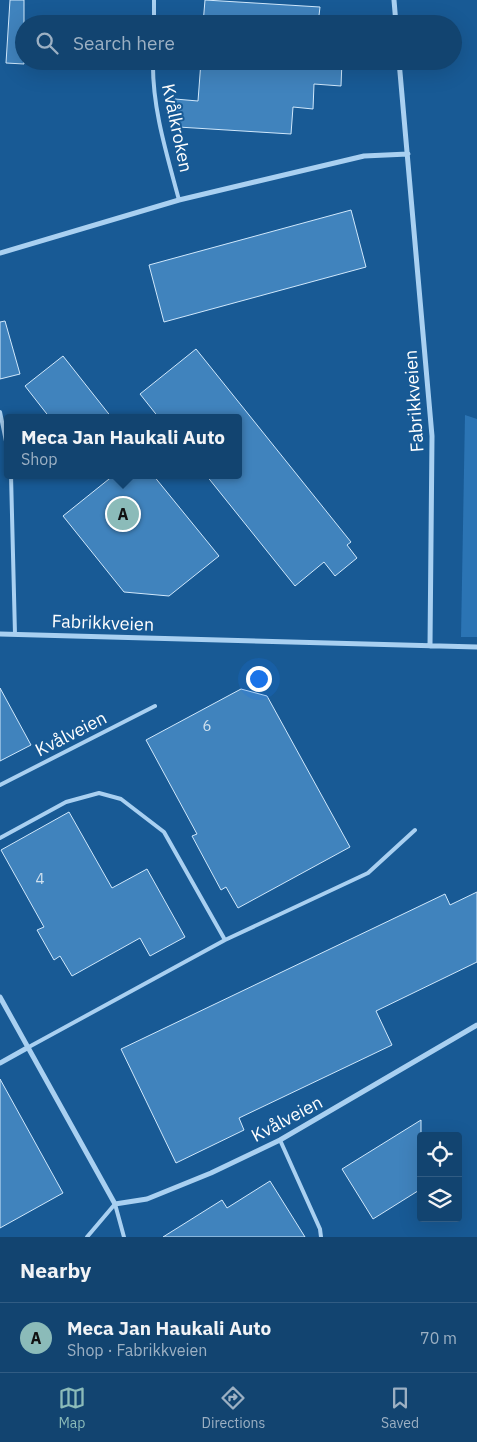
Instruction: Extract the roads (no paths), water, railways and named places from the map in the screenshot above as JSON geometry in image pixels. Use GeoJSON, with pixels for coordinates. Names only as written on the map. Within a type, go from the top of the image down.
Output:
{"type":"FeatureCollection","features":[{"type":"Feature","properties":{"kind":"street"},"geometry":{"type":"LineString","coordinates":[[394,0],[395,15]]}},
{"type":"Feature","properties":{"kind":"street","name":"Fabrikkveien"},"geometry":{"type":"LineString","coordinates":[[401,70],[432,436],[430,646]]}},
{"type":"Feature","properties":{"kind":"street"},"geometry":{"type":"LineString","coordinates":[[0,253],[179,200],[364,156],[408,154]]}},
{"type":"Feature","properties":{"kind":"street","name":"Fabrikkveien"},"geometry":{"type":"LineString","coordinates":[[0,634],[477,647]]}},
{"type":"Feature","properties":{"kind":"street"},"geometry":{"type":"LineString","coordinates":[[0,997],[115,1204]]}},
{"type":"Feature","properties":{"kind":"street","name":"Kvålveien"},"geometry":{"type":"LineString","coordinates":[[115,1204],[147,1199],[211,1173],[280,1140],[477,1025]]}},
{"type":"Feature","properties":{"kind":"street"},"geometry":{"type":"LineString","coordinates":[[0,1063],[27,1048]]}},
{"type":"Feature","properties":{"kind":"lane"},"geometry":{"type":"LineString","coordinates":[[154,0],[154,15]]}},
{"type":"Feature","properties":{"kind":"lane","name":"Kvålkroken"},"geometry":{"type":"LineString","coordinates":[[153,70],[152,82],[165,149],[179,200]]}},
{"type":"Feature","properties":{"kind":"lane"},"geometry":{"type":"LineString","coordinates":[[0,412],[4,432]]}},
{"type":"Feature","properties":{"kind":"lane"},"geometry":{"type":"LineString","coordinates":[[11,479],[15,634]]}},
{"type":"Feature","properties":{"kind":"lane","name":"Kvålveien"},"geometry":{"type":"LineString","coordinates":[[0,786],[155,706]]}},
{"type":"Feature","properties":{"kind":"lane"},"geometry":{"type":"LineString","coordinates":[[0,838],[66,802],[99,793],[121,799],[164,832],[225,940]]}},
{"type":"Feature","properties":{"kind":"lane"},"geometry":{"type":"LineString","coordinates":[[27,1048],[225,940],[368,873],[415,830]]}},
{"type":"Feature","properties":{"kind":"lane"},"geometry":{"type":"LineString","coordinates":[[280,1140],[320,1229],[321,1237]]}},
{"type":"Feature","properties":{"kind":"lane"},"geometry":{"type":"LineString","coordinates":[[87,1237],[115,1204]]}},
{"type":"Feature","properties":{"kind":"lane"},"geometry":{"type":"LineString","coordinates":[[115,1204],[124,1237]]}},
{"type":"Feature","properties":{"kind":"place","name":"Meca Jan Haukali Auto"},"geometry":{"type":"Point","coordinates":[123,514]}}]}
